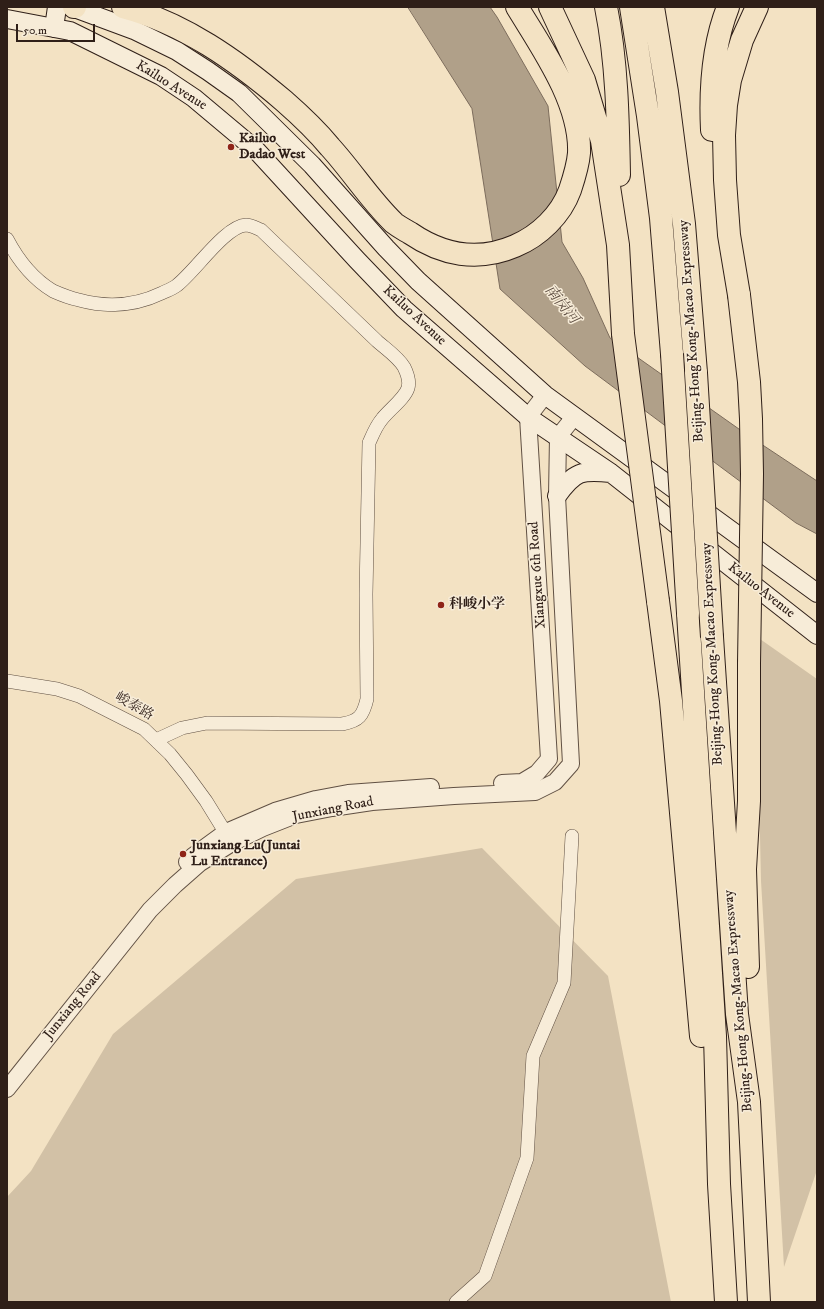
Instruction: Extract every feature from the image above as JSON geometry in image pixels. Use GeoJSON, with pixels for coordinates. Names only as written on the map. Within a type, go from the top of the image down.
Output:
{"type":"FeatureCollection","features":[{"type":"Feature","properties":{"kind":"highway"},"geometry":{"type":"LineString","coordinates":[[123,7],[160,20],[209,45],[254,77],[303,119],[329,145],[376,204],[395,224],[431,246],[464,254],[489,254],[508,249],[526,241],[555,216],[568,195],[573,181],[579,153],[577,130],[571,107],[556,72],[517,7]]}},
{"type":"Feature","properties":{"kind":"highway"},"geometry":{"type":"LineString","coordinates":[[550,7],[584,80],[602,141],[618,245],[623,334],[672,709],[698,1007],[719,1184]]}},
{"type":"Feature","properties":{"kind":"highway"},"geometry":{"type":"LineString","coordinates":[[606,7],[611,30],[616,105],[620,218],[618,245]]}},
{"type":"Feature","properties":{"kind":"highway","name":"Beijing-Hong Kong-Macao Expressway"},"geometry":{"type":"LineString","coordinates":[[631,7],[648,116],[661,218],[672,354],[715,1036],[719,1184],[726,1302]]}},
{"type":"Feature","properties":{"kind":"highway","name":"Beijing-Hong Kong-Macao Expressway"},"geometry":{"type":"LineString","coordinates":[[653,7],[667,92],[684,224],[696,373],[737,1014],[749,1102],[759,1302]]}},
{"type":"Feature","properties":{"kind":"highway"},"geometry":{"type":"LineString","coordinates":[[728,7],[718,39],[726,106],[724,135],[725,180],[729,235],[749,382],[751,418],[752,474],[749,663],[749,801],[745,870],[750,1028],[749,1102]]}},
{"type":"Feature","properties":{"kind":"highway"},"geometry":{"type":"LineString","coordinates":[[722,77],[742,40],[757,7]]}},
{"type":"Feature","properties":{"kind":"main road"},"geometry":{"type":"LineString","coordinates":[[57,7],[62,30]]}},
{"type":"Feature","properties":{"kind":"main road"},"geometry":{"type":"LineString","coordinates":[[62,30],[74,7]]}},
{"type":"Feature","properties":{"kind":"main road","name":"Kailuo Avenue"},"geometry":{"type":"LineString","coordinates":[[74,7],[134,30],[177,51],[239,93],[312,165],[386,248],[418,281],[545,396],[817,593]]}},
{"type":"Feature","properties":{"kind":"main road","name":"Kailuo Avenue"},"geometry":{"type":"LineString","coordinates":[[7,20],[62,30],[161,76],[194,98],[256,150],[404,309],[528,417],[611,473],[817,636]]}},
{"type":"Feature","properties":{"kind":"main road"},"geometry":{"type":"LineString","coordinates":[[557,496],[566,483],[582,472],[591,471],[611,473]]}},
{"type":"Feature","properties":{"kind":"street"},"geometry":{"type":"LineString","coordinates":[[7,240],[25,268],[53,291],[91,303],[116,305],[144,301],[176,286],[228,233],[240,226],[247,225],[254,227],[261,230],[394,356],[403,366],[408,378],[408,388],[402,398],[381,420],[369,443],[366,594],[367,699],[361,716],[352,722],[342,724],[207,723],[182,728],[156,740]]}},
{"type":"Feature","properties":{"kind":"street"},"geometry":{"type":"LineString","coordinates":[[528,417],[545,396]]}},
{"type":"Feature","properties":{"kind":"street","name":"Xiangxue 6th Road"},"geometry":{"type":"LineString","coordinates":[[528,417],[549,759]]}},
{"type":"Feature","properties":{"kind":"street"},"geometry":{"type":"LineString","coordinates":[[558,437],[574,417]]}},
{"type":"Feature","properties":{"kind":"street","name":"Xiangxue 6th Road"},"geometry":{"type":"LineString","coordinates":[[558,437],[557,496],[571,764]]}},
{"type":"Feature","properties":{"kind":"street","name":"峻泰路"},"geometry":{"type":"LineString","coordinates":[[7,681],[57,689],[79,696],[144,730],[170,754],[187,775],[229,838]]}},
{"type":"Feature","properties":{"kind":"street","name":"Junxiang Road"},"geometry":{"type":"LineString","coordinates":[[7,1073],[153,896],[193,856],[229,838],[275,811],[316,799],[348,793],[395,789],[522,782],[537,773],[549,759]]}},
{"type":"Feature","properties":{"kind":"street","name":"Junxiang Road"},"geometry":{"type":"LineString","coordinates":[[7,1089],[150,910],[175,885],[229,838],[296,816],[332,808],[372,802],[535,792],[555,782],[571,764]]}},
{"type":"Feature","properties":{"kind":"street"},"geometry":{"type":"LineString","coordinates":[[456,1302],[485,1276],[527,1158],[533,1056],[564,983],[572,836]]}},
{"type":"Feature","properties":{"kind":"shaded area"},"geometry":{"type":"Polygon","coordinates":[[[760,639],[817,679],[817,1170],[784,1267],[761,881],[758,747],[760,639]]]}},
{"type":"Feature","properties":{"kind":"shaded area"},"geometry":{"type":"Polygon","coordinates":[[[482,848],[608,976],[671,1302],[7,1302],[7,1197],[31,1171],[113,1034],[296,879],[482,848]]]}},
{"type":"Feature","properties":{"kind":"water","name":"南岗河"},"geometry":{"type":"Polygon","coordinates":[[[408,7],[490,7],[548,106],[562,242],[583,278],[610,338],[746,434],[817,481],[817,534],[796,523],[585,366],[500,289],[472,109],[408,7]]]}},
{"type":"Feature","properties":{"kind":"place","name":"Kailuo Dadao West"},"geometry":{"type":"Point","coordinates":[231,147]}},
{"type":"Feature","properties":{"kind":"place","name":"科峻小学"},"geometry":{"type":"Point","coordinates":[441,605]}},
{"type":"Feature","properties":{"kind":"place","name":"Junxiang Lu(Juntai Lu Entrance)"},"geometry":{"type":"Point","coordinates":[183,854]}}]}
